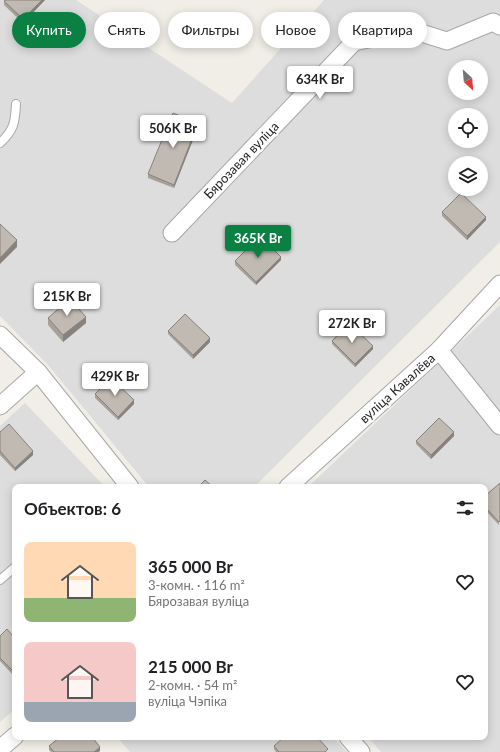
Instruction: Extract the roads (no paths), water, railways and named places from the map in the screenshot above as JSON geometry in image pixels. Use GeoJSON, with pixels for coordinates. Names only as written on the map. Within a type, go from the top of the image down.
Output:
{"type":"FeatureCollection","features":[{"type":"Feature","properties":{"kind":"street","name":"Бярозавая вуліца"},"geometry":{"type":"LineString","coordinates":[[172,233],[354,42],[412,30],[447,41],[493,22],[500,26]]}},
{"type":"Feature","properties":{"kind":"street","name":"вуліца Кавалёва"},"geometry":{"type":"LineString","coordinates":[[291,484],[439,350],[500,284]]}},
{"type":"Feature","properties":{"kind":"street"},"geometry":{"type":"LineString","coordinates":[[0,335],[38,372],[128,484]]}},
{"type":"Feature","properties":{"kind":"street"},"geometry":{"type":"LineString","coordinates":[[439,350],[500,426]]}},
{"type":"Feature","properties":{"kind":"street"},"geometry":{"type":"LineString","coordinates":[[0,406],[38,372]]}},
{"type":"Feature","properties":{"kind":"street"},"geometry":{"type":"LineString","coordinates":[[0,749],[12,739]]}},
{"type":"Feature","properties":{"kind":"street"},"geometry":{"type":"LineString","coordinates":[[351,740],[361,752]]}},
{"type":"Feature","properties":{"kind":"lane"},"geometry":{"type":"LineString","coordinates":[[0,143],[6,138],[15,122],[16,104]]}},
{"type":"Feature","properties":{"kind":"lane"},"geometry":{"type":"LineString","coordinates":[[0,580],[12,570]]}}]}
